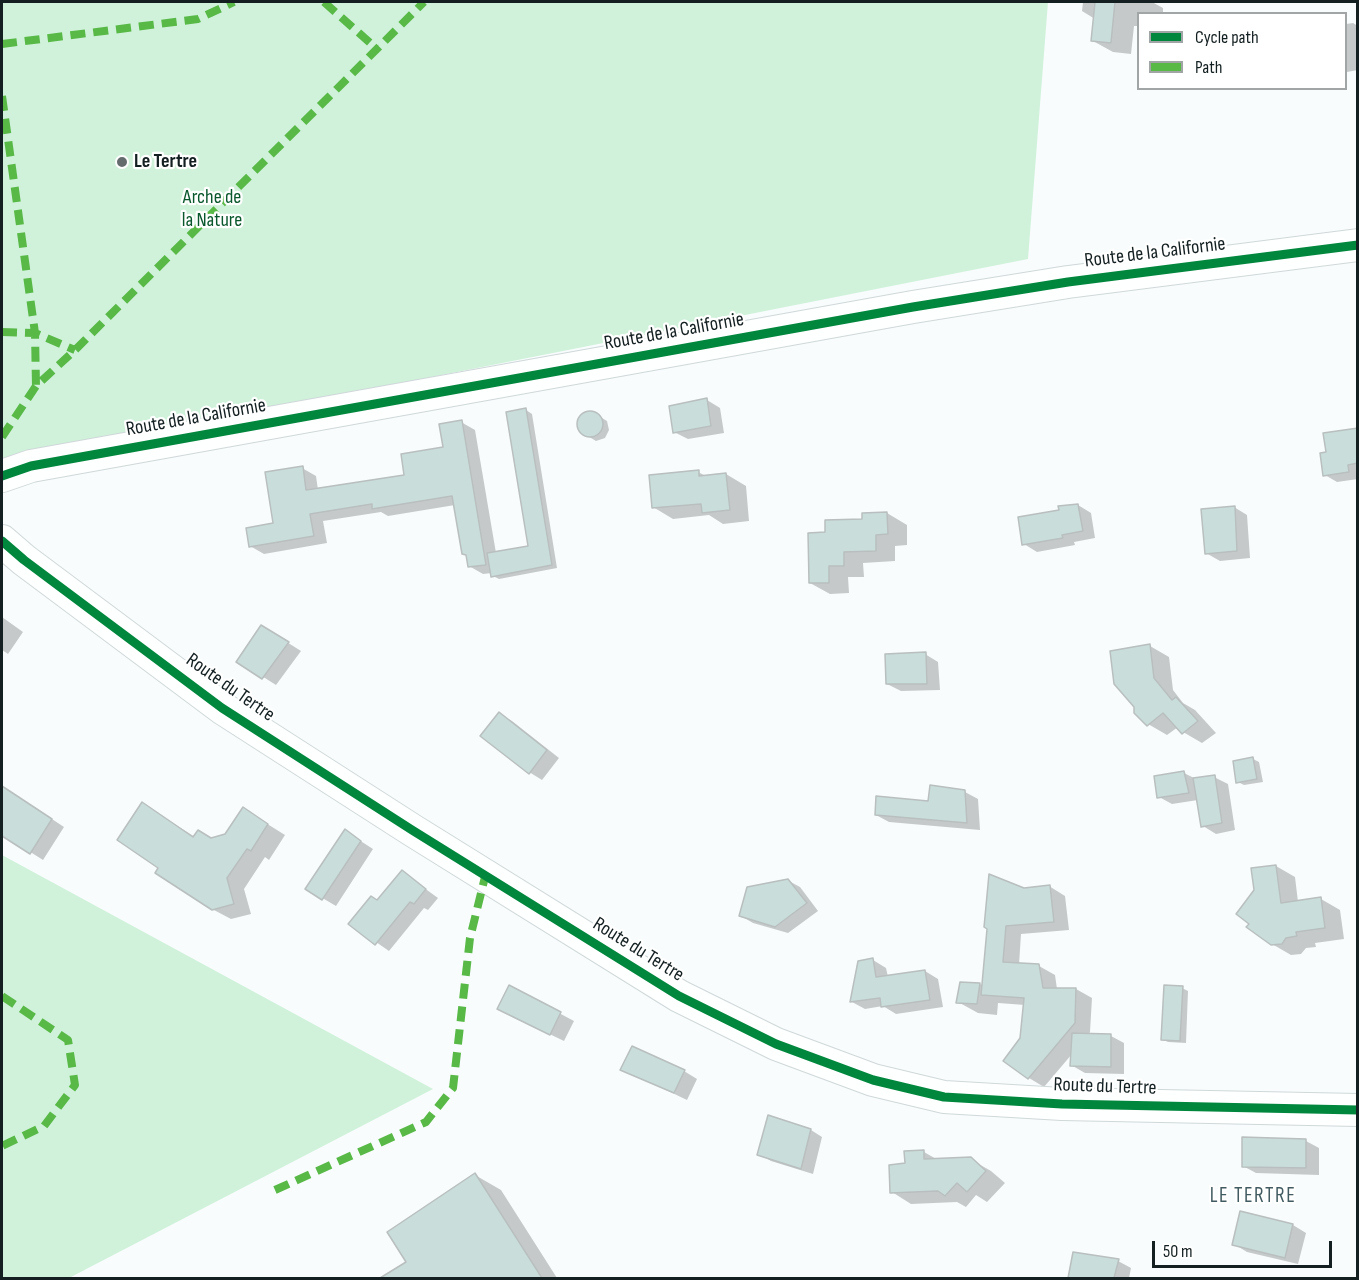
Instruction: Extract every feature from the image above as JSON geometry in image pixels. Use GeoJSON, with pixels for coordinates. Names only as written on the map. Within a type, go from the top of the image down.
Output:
{"type":"FeatureCollection","features":[{"type":"Feature","properties":{"kind":"street","name":"Route de la Californie"},"geometry":{"type":"LineString","coordinates":[[2,476],[31,466],[912,307],[1068,282],[1358,245]]}},
{"type":"Feature","properties":{"kind":"street","name":"Route du Tertre"},"geometry":{"type":"LineString","coordinates":[[2,541],[24,560],[232,714],[484,877],[679,996],[776,1044],[873,1080],[944,1097],[1168,1108],[1358,1110]]}},
{"type":"Feature","properties":{"kind":"green space","name":"Arche de la Nature"},"geometry":{"type":"Polygon","coordinates":[[[2,2],[1048,2],[1028,259],[2,462],[2,2]]]}},
{"type":"Feature","properties":{"kind":"green space"},"geometry":{"type":"Polygon","coordinates":[[[2,855],[433,1089],[69,1278],[2,1278],[2,855]]]}},
{"type":"Feature","properties":{"kind":"building"},"geometry":{"type":"Polygon","coordinates":[[[1095,2],[1115,2],[1111,43],[1091,41],[1095,2]]]}},
{"type":"Feature","properties":{"kind":"building"},"geometry":{"type":"Polygon","coordinates":[[[707,398],[711,426],[673,433],[669,406],[707,398]]]}},
{"type":"Feature","properties":{"kind":"building"},"geometry":{"type":"Polygon","coordinates":[[[526,408],[552,565],[491,577],[487,553],[528,546],[506,412],[526,408]]]}},
{"type":"Feature","properties":{"kind":"building"},"geometry":{"type":"Polygon","coordinates":[[[590,411],[599,415],[603,424],[599,433],[590,437],[581,433],[577,424],[581,415],[590,411]]]}},
{"type":"Feature","properties":{"kind":"building"},"geometry":{"type":"Polygon","coordinates":[[[462,420],[486,565],[468,567],[466,555],[462,554],[452,496],[372,509],[372,504],[310,514],[314,536],[249,547],[246,528],[273,523],[265,472],[303,466],[306,490],[404,475],[401,454],[443,447],[439,424],[462,420]]]}},
{"type":"Feature","properties":{"kind":"building"},"geometry":{"type":"Polygon","coordinates":[[[1358,428],[1358,463],[1348,465],[1349,472],[1323,476],[1320,453],[1326,452],[1323,433],[1358,428]]]}},
{"type":"Feature","properties":{"kind":"building"},"geometry":{"type":"Polygon","coordinates":[[[699,470],[699,476],[726,473],[730,510],[702,513],[701,504],[652,508],[649,475],[699,470]]]}},
{"type":"Feature","properties":{"kind":"building"},"geometry":{"type":"Polygon","coordinates":[[[1078,504],[1083,531],[1062,535],[1063,538],[1022,545],[1018,517],[1059,510],[1058,506],[1078,504]]]}},
{"type":"Feature","properties":{"kind":"building"},"geometry":{"type":"Polygon","coordinates":[[[1235,506],[1237,551],[1205,554],[1201,509],[1235,506]]]}},
{"type":"Feature","properties":{"kind":"building"},"geometry":{"type":"Polygon","coordinates":[[[887,512],[888,534],[876,535],[876,551],[844,552],[844,566],[829,566],[829,583],[809,583],[808,533],[825,532],[825,520],[862,519],[862,513],[887,512]]]}},
{"type":"Feature","properties":{"kind":"building"},"geometry":{"type":"Polygon","coordinates":[[[261,625],[289,642],[262,679],[236,662],[261,625]]]}},
{"type":"Feature","properties":{"kind":"building"},"geometry":{"type":"Polygon","coordinates":[[[1150,644],[1154,678],[1172,700],[1176,697],[1198,721],[1182,734],[1163,713],[1147,726],[1134,713],[1134,707],[1114,684],[1110,651],[1150,644]]]}},
{"type":"Feature","properties":{"kind":"building"},"geometry":{"type":"Polygon","coordinates":[[[926,652],[927,684],[886,684],[885,654],[926,652]]]}},
{"type":"Feature","properties":{"kind":"building"},"geometry":{"type":"Polygon","coordinates":[[[499,712],[547,750],[529,774],[480,736],[499,712]]]}},
{"type":"Feature","properties":{"kind":"building"},"geometry":{"type":"Polygon","coordinates":[[[1253,757],[1257,779],[1236,783],[1233,761],[1253,757]]]}},
{"type":"Feature","properties":{"kind":"building"},"geometry":{"type":"Polygon","coordinates":[[[1184,771],[1189,793],[1157,798],[1154,776],[1184,771]]]}},
{"type":"Feature","properties":{"kind":"building"},"geometry":{"type":"Polygon","coordinates":[[[1215,775],[1222,823],[1201,827],[1193,778],[1215,775]]]}},
{"type":"Feature","properties":{"kind":"building"},"geometry":{"type":"Polygon","coordinates":[[[930,785],[965,790],[967,823],[875,815],[876,796],[928,801],[930,785]]]}},
{"type":"Feature","properties":{"kind":"building"},"geometry":{"type":"Polygon","coordinates":[[[2,786],[52,819],[30,854],[2,836],[2,786]]]}},
{"type":"Feature","properties":{"kind":"building"},"geometry":{"type":"Polygon","coordinates":[[[142,802],[193,837],[198,830],[211,838],[225,834],[243,807],[268,824],[251,851],[247,849],[227,878],[234,904],[212,910],[155,873],[158,868],[117,840],[142,802]]]}},
{"type":"Feature","properties":{"kind":"building"},"geometry":{"type":"Polygon","coordinates":[[[345,829],[361,841],[322,900],[305,889],[345,829]]]}},
{"type":"Feature","properties":{"kind":"building"},"geometry":{"type":"Polygon","coordinates":[[[1276,865],[1281,903],[1321,897],[1325,928],[1296,932],[1297,936],[1286,938],[1282,944],[1271,945],[1246,927],[1249,924],[1236,914],[1254,890],[1251,868],[1276,865]]]}},
{"type":"Feature","properties":{"kind":"building"},"geometry":{"type":"Polygon","coordinates":[[[402,870],[426,889],[414,904],[410,902],[375,945],[348,924],[371,896],[377,900],[402,870]]]}},
{"type":"Feature","properties":{"kind":"building"},"geometry":{"type":"Polygon","coordinates":[[[989,874],[1024,888],[1050,885],[1054,922],[1006,926],[1003,962],[1039,964],[1043,988],[1076,988],[1075,1023],[1028,1079],[1003,1061],[1020,1038],[1024,998],[981,995],[989,874]]]}},
{"type":"Feature","properties":{"kind":"building"},"geometry":{"type":"Polygon","coordinates":[[[788,879],[807,903],[775,927],[739,916],[747,887],[788,879]]]}},
{"type":"Feature","properties":{"kind":"building"},"geometry":{"type":"Polygon","coordinates":[[[873,958],[876,977],[925,970],[930,1000],[881,1007],[880,998],[850,1002],[858,961],[873,958]]]}},
{"type":"Feature","properties":{"kind":"building"},"geometry":{"type":"Polygon","coordinates":[[[960,982],[980,983],[977,1004],[956,1003],[960,982]]]}},
{"type":"Feature","properties":{"kind":"building"},"geometry":{"type":"Polygon","coordinates":[[[509,985],[561,1012],[550,1035],[497,1009],[509,985]]]}},
{"type":"Feature","properties":{"kind":"building"},"geometry":{"type":"Polygon","coordinates":[[[1164,985],[1183,986],[1180,1041],[1161,1040],[1164,985]]]}},
{"type":"Feature","properties":{"kind":"building"},"geometry":{"type":"Polygon","coordinates":[[[1072,1033],[1111,1034],[1111,1067],[1070,1066],[1072,1033]]]}},
{"type":"Feature","properties":{"kind":"building"},"geometry":{"type":"Polygon","coordinates":[[[632,1046],[685,1070],[674,1093],[620,1070],[632,1046]]]}},
{"type":"Feature","properties":{"kind":"building"},"geometry":{"type":"Polygon","coordinates":[[[768,1115],[811,1129],[801,1169],[757,1155],[768,1115]]]}},
{"type":"Feature","properties":{"kind":"building"},"geometry":{"type":"Polygon","coordinates":[[[1242,1137],[1306,1139],[1306,1168],[1242,1167],[1242,1137]]]}},
{"type":"Feature","properties":{"kind":"building"},"geometry":{"type":"Polygon","coordinates":[[[924,1150],[924,1159],[971,1157],[986,1171],[967,1192],[957,1183],[945,1196],[938,1191],[890,1193],[889,1165],[905,1163],[904,1151],[924,1150]]]}},
{"type":"Feature","properties":{"kind":"building"},"geometry":{"type":"Polygon","coordinates":[[[475,1173],[542,1278],[380,1278],[406,1262],[387,1232],[475,1173]]]}},
{"type":"Feature","properties":{"kind":"building"},"geometry":{"type":"Polygon","coordinates":[[[1240,1211],[1293,1224],[1285,1258],[1232,1245],[1240,1211]]]}},
{"type":"Feature","properties":{"kind":"building"},"geometry":{"type":"Polygon","coordinates":[[[1073,1252],[1119,1259],[1114,1278],[1068,1278],[1073,1252]]]}},
{"type":"Feature","properties":{"kind":"marked path"},"geometry":{"type":"LineString","coordinates":[[2,44],[198,19],[234,2]]}},
{"type":"Feature","properties":{"kind":"marked path"},"geometry":{"type":"LineString","coordinates":[[324,2],[376,48]]}},
{"type":"Feature","properties":{"kind":"marked path"},"geometry":{"type":"LineString","coordinates":[[2,437],[36,386],[75,350],[424,2]]}},
{"type":"Feature","properties":{"kind":"marked path"},"geometry":{"type":"LineString","coordinates":[[2,96],[35,333],[36,386]]}},
{"type":"Feature","properties":{"kind":"marked path"},"geometry":{"type":"LineString","coordinates":[[2,332],[35,333],[75,350]]}},
{"type":"Feature","properties":{"kind":"marked path"},"geometry":{"type":"LineString","coordinates":[[275,1190],[426,1122],[453,1088],[470,938],[485,877]]}},
{"type":"Feature","properties":{"kind":"marked path"},"geometry":{"type":"LineString","coordinates":[[2,996],[68,1040],[75,1085],[44,1126],[2,1146]]}},
{"type":"Feature","properties":{"kind":"cycle path"},"geometry":{"type":"LineString","coordinates":[[2,476],[31,466],[913,307],[1068,282],[1358,245]]}},
{"type":"Feature","properties":{"kind":"cycle path"},"geometry":{"type":"LineString","coordinates":[[2,541],[24,560],[222,708],[412,830],[679,996],[776,1044],[873,1080],[944,1097],[1062,1104],[1358,1110]]}},
{"type":"Feature","properties":{"kind":"place","name":"Le Tertre"},"geometry":{"type":"Point","coordinates":[122,162]}},
{"type":"Feature","properties":{"kind":"district","name":"LE TERTRE"},"geometry":{"type":"Point","coordinates":[1253,1197]}}]}
